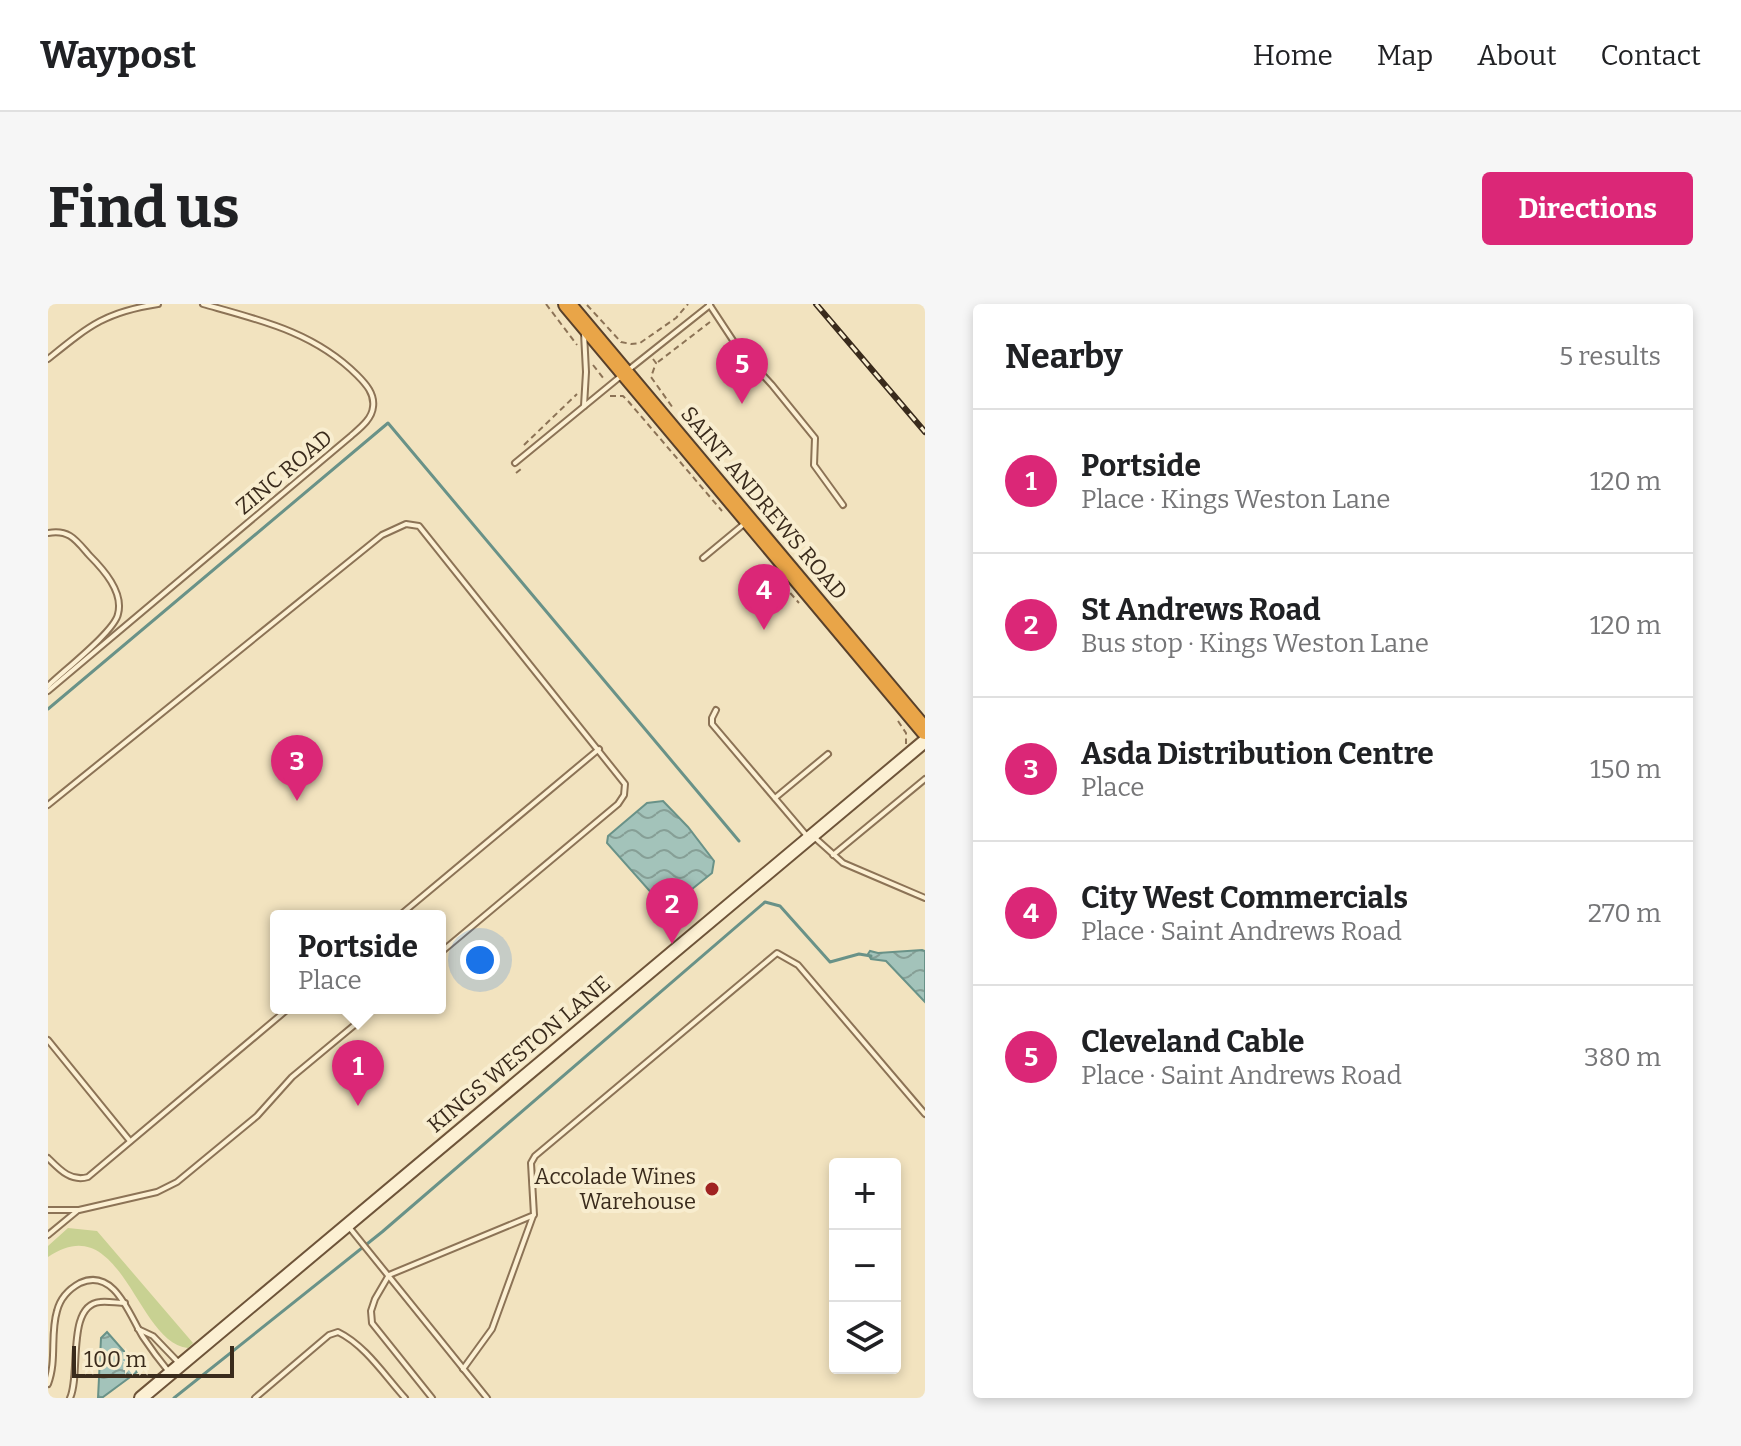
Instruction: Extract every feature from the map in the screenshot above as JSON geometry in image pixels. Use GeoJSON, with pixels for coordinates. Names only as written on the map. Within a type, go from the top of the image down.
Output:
{"type":"FeatureCollection","features":[{"type":"Feature","properties":{"kind":"highway","name":"SAINT ANDREWS ROAD"},"geometry":{"type":"LineString","coordinates":[[567,304],[925,731]]}},
{"type":"Feature","properties":{"kind":"street","name":"KINGS WESTON LANE"},"geometry":{"type":"LineString","coordinates":[[141,1398],[925,741]]}},
{"type":"Feature","properties":{"kind":"lane"},"geometry":{"type":"LineString","coordinates":[[48,359],[91,324],[113,314],[158,304]]}},
{"type":"Feature","properties":{"kind":"lane","name":"ZINC ROAD"},"geometry":{"type":"LineString","coordinates":[[48,688],[351,436],[368,420],[374,406],[370,389],[341,360],[306,337],[203,304]]}},
{"type":"Feature","properties":{"kind":"lane"},"geometry":{"type":"LineString","coordinates":[[515,463],[710,304],[738,348],[815,438],[814,465],[843,505]]}},
{"type":"Feature","properties":{"kind":"lane"},"geometry":{"type":"LineString","coordinates":[[583,323],[586,361],[584,406]]}},
{"type":"Feature","properties":{"kind":"lane"},"geometry":{"type":"LineString","coordinates":[[703,558],[749,520]]}},
{"type":"Feature","properties":{"kind":"lane"},"geometry":{"type":"LineString","coordinates":[[48,805],[382,535],[406,524],[419,526],[624,779],[625,790],[621,800],[446,948]]}},
{"type":"Feature","properties":{"kind":"lane","name":"ZINC ROAD"},"geometry":{"type":"LineString","coordinates":[[48,533],[60,531],[73,538],[91,557],[115,588],[119,614],[109,630],[48,688]]}},
{"type":"Feature","properties":{"kind":"lane"},"geometry":{"type":"LineString","coordinates":[[716,710],[712,724],[810,837],[843,863],[925,898]]}},
{"type":"Feature","properties":{"kind":"lane"},"geometry":{"type":"LineString","coordinates":[[406,910],[599,749]]}},
{"type":"Feature","properties":{"kind":"lane"},"geometry":{"type":"LineString","coordinates":[[775,798],[828,754]]}},
{"type":"Feature","properties":{"kind":"lane"},"geometry":{"type":"LineString","coordinates":[[833,855],[925,779]]}},
{"type":"Feature","properties":{"kind":"lane"},"geometry":{"type":"LineString","coordinates":[[463,1369],[492,1329],[534,1215],[531,1163],[535,1156],[777,953],[798,965],[925,1114]]}},
{"type":"Feature","properties":{"kind":"lane"},"geometry":{"type":"LineString","coordinates":[[48,1158],[78,1180],[88,1177],[282,1014]]}},
{"type":"Feature","properties":{"kind":"lane"},"geometry":{"type":"LineString","coordinates":[[48,1210],[79,1210],[157,1192],[177,1182],[257,1116],[292,1077],[368,1014]]}},
{"type":"Feature","properties":{"kind":"lane"},"geometry":{"type":"LineString","coordinates":[[48,1040],[130,1141]]}},
{"type":"Feature","properties":{"kind":"lane"},"geometry":{"type":"LineString","coordinates":[[48,1235],[79,1210]]}},
{"type":"Feature","properties":{"kind":"lane"},"geometry":{"type":"LineString","coordinates":[[432,1398],[372,1323],[371,1311],[375,1299],[389,1275],[534,1215]]}},
{"type":"Feature","properties":{"kind":"lane"},"geometry":{"type":"LineString","coordinates":[[347,1225],[487,1398]]}},
{"type":"Feature","properties":{"kind":"lane"},"geometry":{"type":"LineString","coordinates":[[48,1384],[55,1318],[63,1297],[79,1284],[93,1280],[108,1286],[126,1303],[138,1329],[170,1374]]}},
{"type":"Feature","properties":{"kind":"lane"},"geometry":{"type":"LineString","coordinates":[[70,1398],[74,1386],[81,1314],[90,1305],[99,1302],[126,1303]]}},
{"type":"Feature","properties":{"kind":"lane"},"geometry":{"type":"LineString","coordinates":[[138,1329],[153,1336],[174,1359],[182,1363]]}},
{"type":"Feature","properties":{"kind":"lane"},"geometry":{"type":"LineString","coordinates":[[255,1398],[329,1335],[338,1332],[356,1345],[405,1398]]}},
{"type":"Feature","properties":{"kind":"path"},"geometry":{"type":"LineString","coordinates":[[546,304],[574,339],[578,362],[590,360],[610,385]]}},
{"type":"Feature","properties":{"kind":"path"},"geometry":{"type":"LineString","coordinates":[[586,304],[621,342],[631,344],[640,343],[676,318],[688,304]]}},
{"type":"Feature","properties":{"kind":"path"},"geometry":{"type":"LineString","coordinates":[[656,363],[718,316]]}},
{"type":"Feature","properties":{"kind":"path"},"geometry":{"type":"LineString","coordinates":[[515,452],[580,391]]}},
{"type":"Feature","properties":{"kind":"green space"},"geometry":{"type":"Polygon","coordinates":[[[68,1228],[97,1231],[193,1343],[188,1348],[170,1341],[111,1262],[94,1249],[73,1246],[48,1257],[48,1246],[68,1228]]]}},
{"type":"Feature","properties":{"kind":"water"},"geometry":{"type":"Polygon","coordinates":[[[663,801],[714,861],[712,873],[671,906],[663,906],[607,843],[608,836],[647,803],[663,801]]]}},
{"type":"Feature","properties":{"kind":"water"},"geometry":{"type":"Polygon","coordinates":[[[870,951],[925,951],[925,1002],[886,961],[871,959],[868,954],[870,951]]]}},
{"type":"Feature","properties":{"kind":"water"},"geometry":{"type":"Polygon","coordinates":[[[107,1332],[130,1358],[137,1372],[98,1398],[101,1338],[107,1332]]]}},
{"type":"Feature","properties":{"kind":"waterway"},"geometry":{"type":"LineString","coordinates":[[48,709],[388,423],[739,841]]}},
{"type":"Feature","properties":{"kind":"waterway"},"geometry":{"type":"LineString","coordinates":[[174,1398],[382,1232],[765,902],[780,906],[830,962],[859,954],[871,956]]}},
{"type":"Feature","properties":{"kind":"railway"},"geometry":{"type":"LineString","coordinates":[[816,304],[925,432]]}},
{"type":"Feature","properties":{"kind":"place","name":"Cleveland Cable"},"geometry":{"type":"Point","coordinates":[742,404]}},
{"type":"Feature","properties":{"kind":"place","name":"City West Commercials"},"geometry":{"type":"Point","coordinates":[764,630]}},
{"type":"Feature","properties":{"kind":"place","name":"Asda Distribution Centre"},"geometry":{"type":"Point","coordinates":[297,801]}},
{"type":"Feature","properties":{"kind":"place","name":"St Andrews Road"},"geometry":{"type":"Point","coordinates":[672,944]}},
{"type":"Feature","properties":{"kind":"place","name":"Portside"},"geometry":{"type":"Point","coordinates":[358,1106]}},
{"type":"Feature","properties":{"kind":"place","name":"Accolade Wines Warehouse"},"geometry":{"type":"Point","coordinates":[712,1189]}}]}
